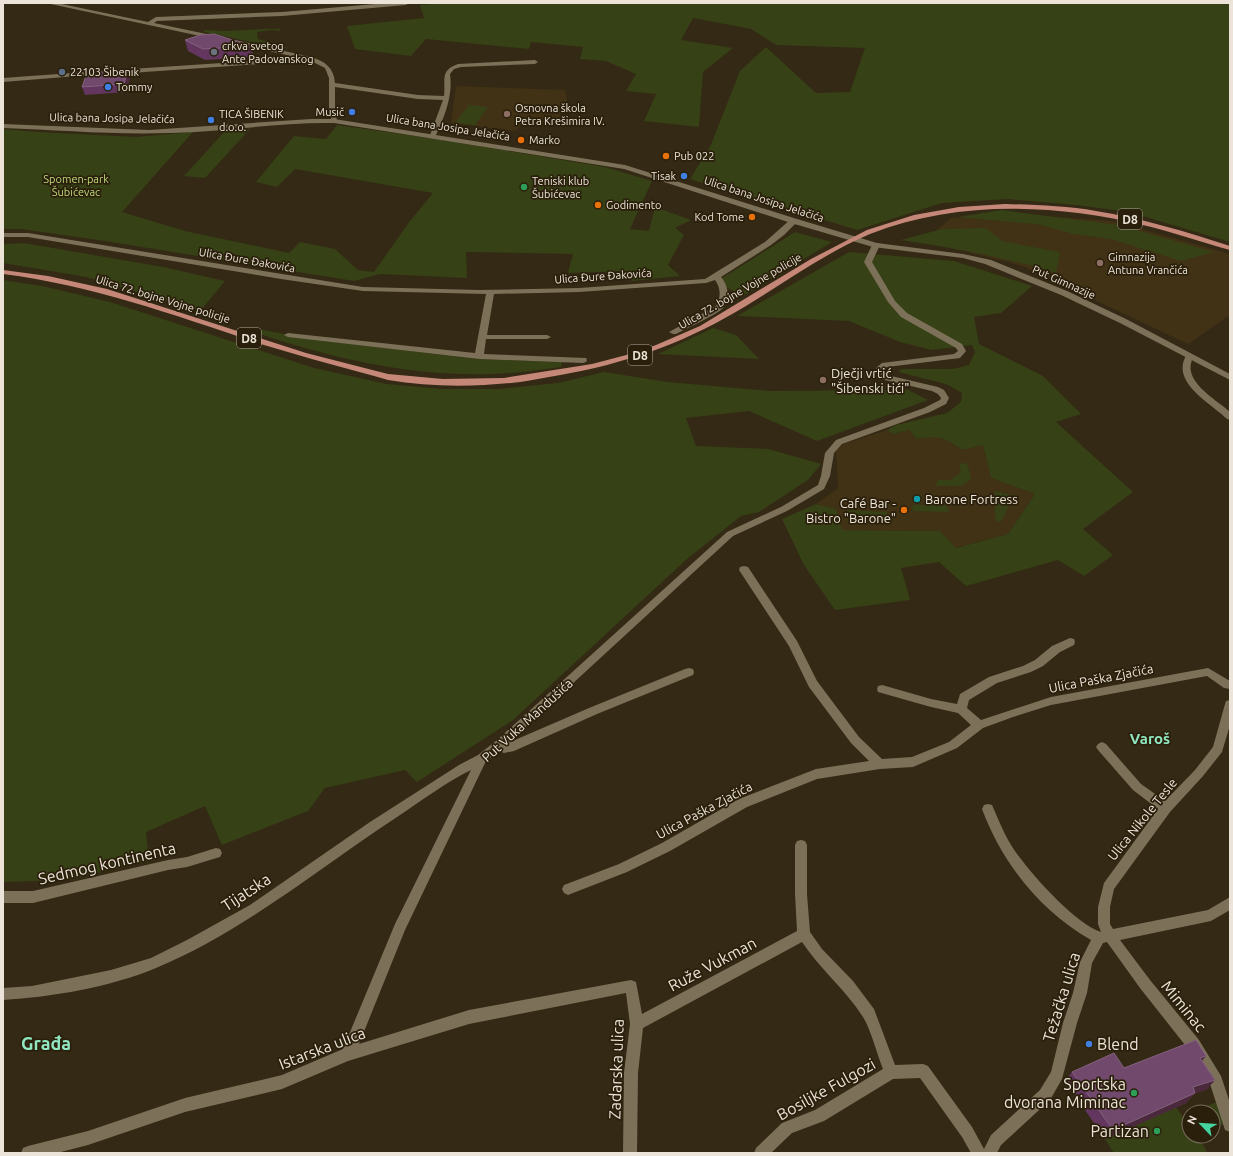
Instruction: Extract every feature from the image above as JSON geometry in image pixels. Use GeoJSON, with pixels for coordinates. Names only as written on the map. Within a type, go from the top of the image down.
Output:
{"type":"FeatureCollection","features":[{"type":"Feature","properties":{"kind":"main road","name":"Ulica 72. bojne Vojne policije"},"geometry":{"type":"LineString","coordinates":[[3,272],[47,278],[109,292],[313,358],[388,376],[438,381],[499,382],[560,373],[623,360],[652,351],[680,339],[714,321],[826,253],[870,232],[913,218],[933,214],[978,208],[1027,207],[1070,210],[1109,215],[1146,223],[1230,248]]}},
{"type":"Feature","properties":{"kind":"street"},"geometry":{"type":"LineString","coordinates":[[53,3],[217,38]]}},
{"type":"Feature","properties":{"kind":"street"},"geometry":{"type":"LineString","coordinates":[[149,24],[156,19],[289,13],[406,3]]}},
{"type":"Feature","properties":{"kind":"street"},"geometry":{"type":"LineString","coordinates":[[232,41],[317,60],[330,70],[333,85],[332,109],[334,121]]}},
{"type":"Feature","properties":{"kind":"street"},"geometry":{"type":"LineString","coordinates":[[112,72],[311,59]]}},
{"type":"Feature","properties":{"kind":"street"},"geometry":{"type":"LineString","coordinates":[[433,135],[441,118],[446,98],[449,83],[447,74],[452,68],[460,65],[535,62]]}},
{"type":"Feature","properties":{"kind":"street"},"geometry":{"type":"LineString","coordinates":[[3,80],[104,73]]}},
{"type":"Feature","properties":{"kind":"street"},"geometry":{"type":"LineString","coordinates":[[333,85],[418,97],[446,98]]}},
{"type":"Feature","properties":{"kind":"street","name":"Ulica bana Josipa Jelačića"},"geometry":{"type":"LineString","coordinates":[[3,126],[149,132],[276,122],[312,120],[334,121],[433,135],[626,167],[794,221],[876,245]]}},
{"type":"Feature","properties":{"kind":"street","name":"Ulica Đure Đakovića"},"geometry":{"type":"LineString","coordinates":[[3,235],[28,235],[281,278],[363,289],[490,292],[579,290],[706,281],[771,242],[786,231],[794,221]]}},
{"type":"Feature","properties":{"kind":"street","name":"Put Gimnazije"},"geometry":{"type":"LineString","coordinates":[[876,245],[963,256],[988,262],[1064,293],[1230,377]]}},
{"type":"Feature","properties":{"kind":"street","name":"Put Vuka Mandušića"},"geometry":{"type":"LineString","coordinates":[[348,1054],[399,928],[482,758],[500,744],[730,534],[753,525],[821,487],[825,481],[827,462],[832,448],[839,442],[907,418],[943,402],[945,398],[941,392],[884,377],[880,373],[880,368],[885,365],[957,356],[962,351],[959,346],[904,315],[892,302],[868,262],[876,245]]}},
{"type":"Feature","properties":{"kind":"street"},"geometry":{"type":"LineString","coordinates":[[674,332],[719,308],[723,303],[723,288],[721,282],[716,276]]}},
{"type":"Feature","properties":{"kind":"street"},"geometry":{"type":"LineString","coordinates":[[479,356],[490,292]]}},
{"type":"Feature","properties":{"kind":"street"},"geometry":{"type":"LineString","coordinates":[[288,335],[479,356],[583,360]]}},
{"type":"Feature","properties":{"kind":"street"},"geometry":{"type":"LineString","coordinates":[[482,337],[548,337]]}},
{"type":"Feature","properties":{"kind":"street"},"geometry":{"type":"LineString","coordinates":[[1190,356],[1186,360],[1186,369],[1196,389],[1221,408],[1230,417]]}},
{"type":"Feature","properties":{"kind":"street"},"geometry":{"type":"LineString","coordinates":[[744,570],[793,644],[813,684],[855,740],[880,764]]}},
{"type":"Feature","properties":{"kind":"street"},"geometry":{"type":"LineString","coordinates":[[961,709],[964,697],[974,690],[993,680],[1027,669],[1039,663],[1056,649],[1070,642]]}},
{"type":"Feature","properties":{"kind":"street"},"geometry":{"type":"LineString","coordinates":[[500,744],[504,748],[510,748],[593,711],[689,672]]}},
{"type":"Feature","properties":{"kind":"street","name":"Ulica Paška Zjačića"},"geometry":{"type":"LineString","coordinates":[[568,889],[637,861],[666,847],[743,803],[765,794],[816,774],[880,764],[913,762],[952,745],[979,725],[1010,713],[1051,701],[1208,672],[1229,686]]}},
{"type":"Feature","properties":{"kind":"street"},"geometry":{"type":"LineString","coordinates":[[882,689],[931,703],[961,709],[979,725]]}},
{"type":"Feature","properties":{"kind":"street","name":"Ulica Nikole Tesle"},"geometry":{"type":"LineString","coordinates":[[1105,937],[1104,907],[1108,887],[1166,808],[1199,773],[1218,750],[1230,704]]}},
{"type":"Feature","properties":{"kind":"street"},"geometry":{"type":"LineString","coordinates":[[1102,747],[1137,787],[1166,808]]}},
{"type":"Feature","properties":{"kind":"street","name":"Tijatska"},"geometry":{"type":"LineString","coordinates":[[3,994],[32,992],[71,985],[111,976],[154,963],[192,944],[254,909],[368,830],[463,768],[482,758]]}},
{"type":"Feature","properties":{"kind":"street","name":"Miminac"},"geometry":{"type":"LineString","coordinates":[[988,809],[996,830],[1007,850],[1042,893],[1069,918],[1105,937],[1194,1045],[1216,1081],[1230,1125]]}},
{"type":"Feature","properties":{"kind":"street"},"geometry":{"type":"LineString","coordinates":[[801,845],[801,894],[804,934],[817,953],[848,984],[869,1014],[891,1072],[923,1071],[967,1132],[980,1153]]}},
{"type":"Feature","properties":{"kind":"street","name":"Sedmog kontinenta"},"geometry":{"type":"LineString","coordinates":[[3,897],[33,897],[168,865],[187,862],[216,853]]}},
{"type":"Feature","properties":{"kind":"street"},"geometry":{"type":"LineString","coordinates":[[1105,937],[1211,915],[1230,904]]}},
{"type":"Feature","properties":{"kind":"street","name":"Ruže Vukman"},"geometry":{"type":"LineString","coordinates":[[637,1024],[804,934]]}},
{"type":"Feature","properties":{"kind":"street","name":"Težačka ulica"},"geometry":{"type":"LineString","coordinates":[[990,1153],[996,1140],[1045,1095],[1057,1074],[1080,993],[1086,962],[1105,937]]}},
{"type":"Feature","properties":{"kind":"street","name":"Istarska ulica"},"geometry":{"type":"LineString","coordinates":[[28,1153],[88,1138],[185,1105],[282,1082],[348,1054],[469,1017],[631,986]]}},
{"type":"Feature","properties":{"kind":"street","name":"Zadarska ulica"},"geometry":{"type":"LineString","coordinates":[[630,1153],[632,1073],[637,1024],[631,986]]}},
{"type":"Feature","properties":{"kind":"street","name":"Bosiljke Fulgozi"},"geometry":{"type":"LineString","coordinates":[[761,1153],[787,1128],[819,1116],[891,1072]]}},
{"type":"Feature","properties":{"kind":"shaded area","name":"Osnovna škola Petra Krešimira IV."},"geometry":{"type":"Polygon","coordinates":[[[456,86],[565,90],[568,105],[552,127],[523,122],[516,131],[451,123],[456,86]]]}},
{"type":"Feature","properties":{"kind":"shaded area"},"geometry":{"type":"Polygon","coordinates":[[[1002,213],[1112,221],[1230,254],[1230,315],[1188,344],[1027,268],[924,241],[951,218],[1002,213]]]}},
{"type":"Feature","properties":{"kind":"shaded area"},"geometry":{"type":"Polygon","coordinates":[[[887,430],[893,434],[909,430],[917,439],[933,436],[949,441],[963,450],[983,445],[991,478],[1035,494],[1008,534],[955,548],[940,531],[842,530],[836,509],[816,504],[838,488],[836,450],[844,444],[887,430]]]}},
{"type":"Feature","properties":{"kind":"green space"},"geometry":{"type":"Polygon","coordinates":[[[446,3],[1230,3],[1230,242],[1129,212],[1076,205],[1008,199],[942,203],[857,230],[690,179],[710,147],[740,71],[766,47],[816,93],[850,92],[865,48],[776,45],[751,29],[693,18],[681,40],[733,48],[703,72],[699,127],[644,121],[656,94],[626,91],[636,74],[606,61],[580,59],[583,47],[531,42],[529,49],[426,39],[411,56],[355,49],[347,26],[424,18],[420,5],[446,3]]]}},
{"type":"Feature","properties":{"kind":"green space"},"geometry":{"type":"Polygon","coordinates":[[[280,29],[280,31],[272,30],[257,32],[258,39],[286,47],[285,49],[204,32],[205,30],[227,31],[280,29]]]}},
{"type":"Feature","properties":{"kind":"green space"},"geometry":{"type":"Polygon","coordinates":[[[469,105],[488,107],[475,125],[455,123],[469,105]]]}},
{"type":"Feature","properties":{"kind":"green space","name":"Spomen-park Šubićevac"},"geometry":{"type":"Polygon","coordinates":[[[337,125],[429,138],[605,167],[652,181],[630,229],[649,231],[655,207],[691,220],[675,228],[684,235],[668,265],[680,276],[632,281],[629,271],[568,273],[573,254],[466,252],[467,278],[380,274],[354,281],[98,240],[21,229],[3,229],[3,129],[136,137],[193,132],[122,212],[185,231],[289,253],[300,242],[335,249],[358,270],[374,272],[410,221],[433,193],[295,169],[277,187],[256,182],[294,136],[326,139],[337,125]]]}},
{"type":"Feature","properties":{"kind":"green space"},"geometry":{"type":"Polygon","coordinates":[[[250,129],[205,178],[184,176],[226,130],[250,129]]]}},
{"type":"Feature","properties":{"kind":"green space"},"geometry":{"type":"Polygon","coordinates":[[[1001,210],[1118,225],[1214,252],[1181,261],[1111,239],[1074,234],[1036,224],[958,217],[1001,210]]]}},
{"type":"Feature","properties":{"kind":"green space"},"geometry":{"type":"Polygon","coordinates":[[[986,228],[1002,241],[1060,252],[1056,273],[999,258],[901,240],[942,229],[986,228]]]}},
{"type":"Feature","properties":{"kind":"green space"},"geometry":{"type":"Polygon","coordinates":[[[795,232],[832,242],[743,296],[716,282],[795,232]]]}},
{"type":"Feature","properties":{"kind":"green space"},"geometry":{"type":"Polygon","coordinates":[[[24,243],[163,267],[225,281],[200,311],[86,277],[3,263],[3,244],[24,243]]]}},
{"type":"Feature","properties":{"kind":"green space"},"geometry":{"type":"Polygon","coordinates":[[[849,252],[954,261],[1032,286],[1001,313],[974,317],[979,344],[1043,376],[1081,414],[1056,422],[1133,492],[1083,529],[1113,555],[1084,576],[1058,560],[966,586],[939,562],[901,568],[910,600],[835,610],[804,565],[782,519],[816,504],[836,509],[842,530],[940,531],[956,548],[1008,534],[1035,494],[991,478],[983,445],[963,450],[941,438],[931,437],[917,439],[909,430],[893,434],[887,430],[896,425],[947,413],[961,402],[962,393],[946,384],[898,372],[902,369],[953,369],[969,365],[975,352],[972,345],[932,350],[900,342],[849,321],[737,316],[849,252]]]}},
{"type":"Feature","properties":{"kind":"green space"},"geometry":{"type":"Polygon","coordinates":[[[3,280],[42,286],[110,302],[314,368],[387,384],[442,389],[499,389],[558,383],[604,372],[668,382],[769,391],[908,390],[928,400],[817,441],[749,411],[686,418],[696,446],[768,449],[821,464],[808,480],[759,512],[741,516],[687,559],[513,720],[417,782],[405,770],[325,788],[308,811],[222,845],[205,806],[146,832],[149,861],[67,880],[3,882],[3,280]]]}},
{"type":"Feature","properties":{"kind":"green space"},"geometry":{"type":"Polygon","coordinates":[[[713,328],[736,335],[759,359],[658,354],[713,328]]]}},
{"type":"Feature","properties":{"kind":"green space"},"geometry":{"type":"Polygon","coordinates":[[[258,329],[310,339],[476,359],[562,362],[561,367],[511,373],[433,373],[374,364],[315,351],[257,333],[258,329]]]}},
{"type":"Feature","properties":{"kind":"green space"},"geometry":{"type":"Polygon","coordinates":[[[967,463],[971,479],[961,486],[935,486],[938,480],[951,480],[961,472],[959,464],[967,463]]]}},
{"type":"Feature","properties":{"kind":"green space"},"geometry":{"type":"Polygon","coordinates":[[[995,491],[1014,496],[1000,523],[995,519],[995,491]]]}},
{"type":"Feature","properties":{"kind":"green space"},"geometry":{"type":"Polygon","coordinates":[[[912,505],[946,505],[949,512],[913,511],[912,505]]]}},
{"type":"Feature","properties":{"kind":"green space"},"geometry":{"type":"Polygon","coordinates":[[[847,510],[887,512],[888,523],[848,521],[847,510]]]}},
{"type":"Feature","properties":{"kind":"green space","name":"Partizan"},"geometry":{"type":"Polygon","coordinates":[[[1176,1107],[1181,1114],[1181,1144],[1202,1144],[1207,1151],[1203,1153],[1114,1153],[1105,1139],[1176,1107]]]}},
{"type":"Feature","properties":{"kind":"green space"},"geometry":{"type":"Polygon","coordinates":[[[1221,1115],[1224,1125],[1221,1124],[1221,1115]]]}},
{"type":"Feature","properties":{"kind":"building"},"geometry":{"type":"Polygon","coordinates":[[[214,34],[251,46],[203,49],[185,40],[200,35],[214,34]]]}},
{"type":"Feature","properties":{"kind":"building"},"geometry":{"type":"Polygon","coordinates":[[[128,70],[124,84],[82,87],[87,73],[128,70]]]}},
{"type":"Feature","properties":{"kind":"building","name":"Sportska dvorana Miminac"},"geometry":{"type":"Polygon","coordinates":[[[1196,1040],[1206,1056],[1200,1058],[1215,1080],[1193,1087],[1195,1093],[1113,1130],[1072,1072],[1114,1053],[1124,1068],[1196,1040]]]}},
{"type":"Feature","properties":{"kind":"place","name":"crkva svetog Ante Padovanskog"},"geometry":{"type":"Point","coordinates":[214,52]}},
{"type":"Feature","properties":{"kind":"place","name":"22103 Šibenik"},"geometry":{"type":"Point","coordinates":[62,72]}},
{"type":"Feature","properties":{"kind":"place","name":"Tommy"},"geometry":{"type":"Point","coordinates":[108,87]}},
{"type":"Feature","properties":{"kind":"place","name":"Musič"},"geometry":{"type":"Point","coordinates":[352,112]}},
{"type":"Feature","properties":{"kind":"place","name":"Osnovna škola Petra Krešimira IV."},"geometry":{"type":"Point","coordinates":[507,114]}},
{"type":"Feature","properties":{"kind":"place","name":"TICA ŠIBENIK d.o.o."},"geometry":{"type":"Point","coordinates":[211,120]}},
{"type":"Feature","properties":{"kind":"place","name":"Marko"},"geometry":{"type":"Point","coordinates":[521,140]}},
{"type":"Feature","properties":{"kind":"place","name":"Pub 022"},"geometry":{"type":"Point","coordinates":[666,156]}},
{"type":"Feature","properties":{"kind":"place","name":"Tisak"},"geometry":{"type":"Point","coordinates":[684,176]}},
{"type":"Feature","properties":{"kind":"place","name":"Teniski klub Šubićevac"},"geometry":{"type":"Point","coordinates":[524,187]}},
{"type":"Feature","properties":{"kind":"place","name":"Godimento"},"geometry":{"type":"Point","coordinates":[598,205]}},
{"type":"Feature","properties":{"kind":"place","name":"Kod Tome"},"geometry":{"type":"Point","coordinates":[752,217]}},
{"type":"Feature","properties":{"kind":"place","name":"Gimnazija Antuna Vrančića"},"geometry":{"type":"Point","coordinates":[1100,263]}},
{"type":"Feature","properties":{"kind":"place","name":"Dječji vrtić \"Šibenski tići\""},"geometry":{"type":"Point","coordinates":[823,380]}},
{"type":"Feature","properties":{"kind":"place","name":"Barone Fortress"},"geometry":{"type":"Point","coordinates":[917,499]}},
{"type":"Feature","properties":{"kind":"place","name":"Café Bar - Bistro \"Barone\""},"geometry":{"type":"Point","coordinates":[904,510]}},
{"type":"Feature","properties":{"kind":"place","name":"Blend"},"geometry":{"type":"Point","coordinates":[1089,1044]}},
{"type":"Feature","properties":{"kind":"place","name":"Sportska dvorana Miminac"},"geometry":{"type":"Point","coordinates":[1134,1093]}},
{"type":"Feature","properties":{"kind":"place","name":"Partizan"},"geometry":{"type":"Point","coordinates":[1157,1131]}},
{"type":"Feature","properties":{"kind":"district","name":"Varoš"},"geometry":{"type":"Point","coordinates":[1150,738]}},
{"type":"Feature","properties":{"kind":"district","name":"Građa"},"geometry":{"type":"Point","coordinates":[46,1043]}}]}
